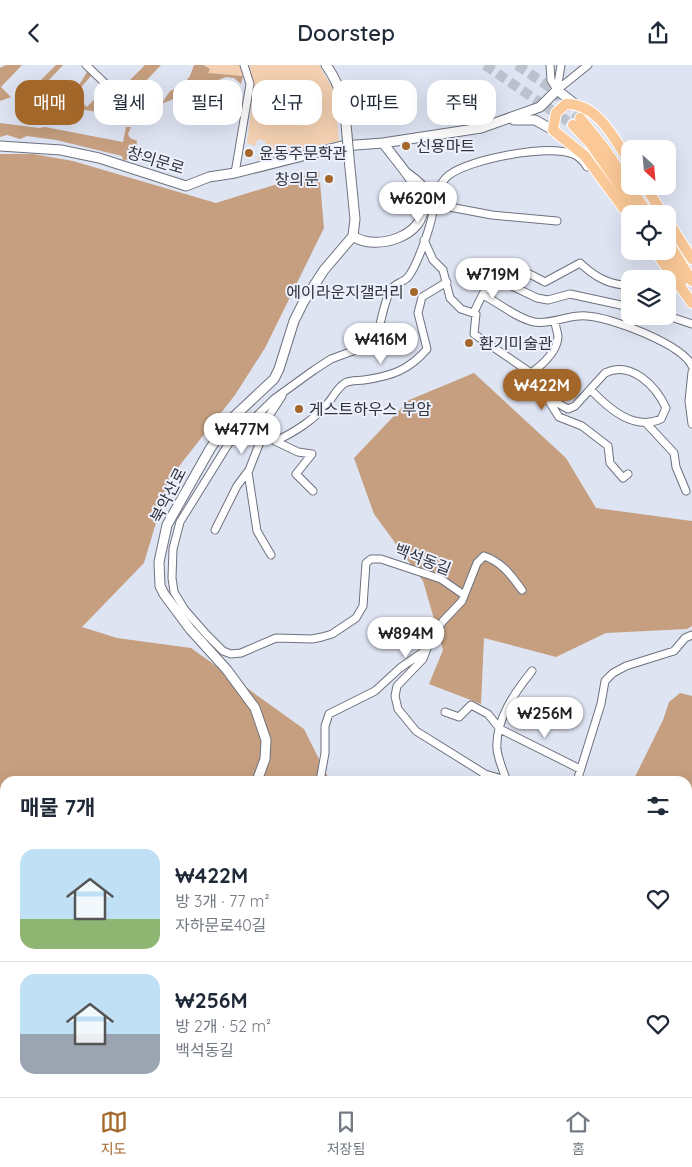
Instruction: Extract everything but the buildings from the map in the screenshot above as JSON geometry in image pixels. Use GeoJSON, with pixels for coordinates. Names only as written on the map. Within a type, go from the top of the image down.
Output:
{"type":"FeatureCollection","features":[{"type":"Feature","properties":{"kind":"main road"},"geometry":{"type":"LineString","coordinates":[[621,151],[595,115],[575,104],[566,104],[556,113],[553,130],[586,156],[621,205]]}},
{"type":"Feature","properties":{"kind":"main road"},"geometry":{"type":"LineString","coordinates":[[633,205],[577,122],[605,149],[642,205]]}},
{"type":"Feature","properties":{"kind":"main road"},"geometry":{"type":"LineString","coordinates":[[676,231],[691,250]]}},
{"type":"Feature","properties":{"kind":"main road"},"geometry":{"type":"LineString","coordinates":[[676,256],[692,281]]}},
{"type":"Feature","properties":{"kind":"main road"},"geometry":{"type":"LineString","coordinates":[[670,260],[692,293]]}},
{"type":"Feature","properties":{"kind":"main road"},"geometry":{"type":"LineString","coordinates":[[676,281],[692,303]]}},
{"type":"Feature","properties":{"kind":"street"},"geometry":{"type":"LineString","coordinates":[[86,65],[102,80]]}},
{"type":"Feature","properties":{"kind":"street"},"geometry":{"type":"LineString","coordinates":[[235,173],[250,84],[244,65]]}},
{"type":"Feature","properties":{"kind":"street"},"geometry":{"type":"LineString","coordinates":[[326,65],[340,88],[344,105],[355,219],[353,236],[366,243],[388,242],[405,234],[420,220],[423,204],[420,196],[383,143]]}},
{"type":"Feature","properties":{"kind":"street"},"geometry":{"type":"LineString","coordinates":[[550,65],[552,80],[557,90],[575,104]]}},
{"type":"Feature","properties":{"kind":"street"},"geometry":{"type":"LineString","coordinates":[[557,90],[561,65]]}},
{"type":"Feature","properties":{"kind":"street"},"geometry":{"type":"LineString","coordinates":[[557,90],[588,65]]}},
{"type":"Feature","properties":{"kind":"street","name":"창의문로"},"geometry":{"type":"LineString","coordinates":[[0,146],[62,150],[99,158],[186,186],[209,177],[235,173],[342,146],[383,143],[481,128],[540,107],[557,90]]}},
{"type":"Feature","properties":{"kind":"street"},"geometry":{"type":"LineString","coordinates":[[506,119],[534,120],[553,130]]}},
{"type":"Feature","properties":{"kind":"street"},"geometry":{"type":"LineString","coordinates":[[433,201],[443,181],[450,174],[493,158],[515,153],[559,152],[573,154],[585,163],[621,212]]}},
{"type":"Feature","properties":{"kind":"street"},"geometry":{"type":"LineString","coordinates":[[400,167],[420,181],[433,201],[444,206],[492,215],[557,221]]}},
{"type":"Feature","properties":{"kind":"street","name":"백석동길"},"geometry":{"type":"LineString","coordinates":[[433,201],[432,219],[415,266],[407,279],[396,284],[390,291],[376,339],[361,349],[331,359],[250,420],[229,443],[176,532],[172,578],[174,592],[185,610],[223,651],[231,654],[241,653],[276,638],[312,639],[332,634],[356,618],[363,606],[366,563],[371,559],[381,559],[441,579],[464,595]]}},
{"type":"Feature","properties":{"kind":"street","name":"북악산로"},"geometry":{"type":"LineString","coordinates":[[259,776],[265,759],[266,740],[255,708],[227,670],[190,629],[164,594],[160,586],[159,562],[167,525],[210,449],[227,423],[274,379],[294,321],[304,301],[324,269],[353,236]]}},
{"type":"Feature","properties":{"kind":"street"},"geometry":{"type":"LineString","coordinates":[[424,240],[433,260],[443,270],[450,298],[461,309],[474,312]]}},
{"type":"Feature","properties":{"kind":"street"},"geometry":{"type":"LineString","coordinates":[[657,260],[667,270]]}},
{"type":"Feature","properties":{"kind":"street"},"geometry":{"type":"LineString","coordinates":[[621,284],[594,277],[580,263],[546,282],[517,270],[502,270],[493,277],[474,312],[476,314],[474,335],[531,373],[559,417],[582,427],[608,446],[610,463],[623,478],[628,474]]}},
{"type":"Feature","properties":{"kind":"street"},"geometry":{"type":"LineString","coordinates":[[493,277],[537,298],[548,300],[570,294],[621,305]]}},
{"type":"Feature","properties":{"kind":"street"},"geometry":{"type":"LineString","coordinates":[[275,441],[292,434],[320,411],[338,389],[348,382],[403,371],[417,360],[427,349],[418,313],[422,297],[447,282]]}},
{"type":"Feature","properties":{"kind":"street"},"geometry":{"type":"LineString","coordinates":[[483,295],[524,319],[534,322],[555,321],[586,315],[601,318],[674,349],[689,360],[692,366]]}},
{"type":"Feature","properties":{"kind":"street"},"geometry":{"type":"LineString","coordinates":[[676,319],[692,324]]}},
{"type":"Feature","properties":{"kind":"street"},"geometry":{"type":"LineString","coordinates":[[531,373],[541,366],[552,352],[558,338],[555,321]]}},
{"type":"Feature","properties":{"kind":"street"},"geometry":{"type":"LineString","coordinates":[[542,392],[557,405],[568,409],[575,406],[605,373],[611,370],[633,371],[661,397],[666,408],[661,419],[647,424],[633,421],[623,416],[591,389]]}},
{"type":"Feature","properties":{"kind":"street"},"geometry":{"type":"LineString","coordinates":[[692,372],[689,401],[692,424]]}},
{"type":"Feature","properties":{"kind":"street"},"geometry":{"type":"LineString","coordinates":[[215,530],[237,486],[248,472],[268,417],[286,392]]}},
{"type":"Feature","properties":{"kind":"street"},"geometry":{"type":"LineString","coordinates":[[268,417],[275,441],[298,452],[312,454],[296,474],[313,491]]}},
{"type":"Feature","properties":{"kind":"street"},"geometry":{"type":"LineString","coordinates":[[647,424],[674,453],[676,467],[686,491]]}},
{"type":"Feature","properties":{"kind":"street"},"geometry":{"type":"LineString","coordinates":[[248,472],[255,505],[257,531],[271,555]]}},
{"type":"Feature","properties":{"kind":"street","name":"백석동길"},"geometry":{"type":"LineString","coordinates":[[480,776],[416,731],[398,709],[395,696],[397,687],[423,659],[429,648],[431,638],[464,595],[477,563],[484,556],[495,559],[522,589]]}},
{"type":"Feature","properties":{"kind":"street"},"geometry":{"type":"LineString","coordinates":[[578,776],[601,704],[606,681],[612,673],[626,666],[674,651],[685,639],[692,635]]}},
{"type":"Feature","properties":{"kind":"street"},"geometry":{"type":"LineString","coordinates":[[321,776],[325,753],[325,727],[329,714],[375,691],[400,668],[429,648]]}},
{"type":"Feature","properties":{"kind":"street","name":"백석동길"},"geometry":{"type":"LineString","coordinates":[[507,776],[498,751],[500,729],[513,694],[532,671]]}},
{"type":"Feature","properties":{"kind":"street"},"geometry":{"type":"LineString","coordinates":[[445,713],[459,717],[472,705],[488,714],[500,729],[580,769]]}},
{"type":"Feature","properties":{"kind":"shaded area"},"geometry":{"type":"Polygon","coordinates":[[[6,65],[22,65],[1,87],[11,97],[0,101],[0,68],[6,65]]]}},
{"type":"Feature","properties":{"kind":"shaded area"},"geometry":{"type":"Polygon","coordinates":[[[56,65],[63,65],[49,80],[41,80],[56,65]]]}},
{"type":"Feature","properties":{"kind":"shaded area"},"geometry":{"type":"Polygon","coordinates":[[[145,65],[161,65],[147,80],[130,80],[145,65]]]}},
{"type":"Feature","properties":{"kind":"shaded area"},"geometry":{"type":"Polygon","coordinates":[[[194,65],[203,65],[210,69],[208,73],[243,76],[242,80],[226,77],[219,80],[187,80],[194,65]]]}},
{"type":"Feature","properties":{"kind":"shaded area"},"geometry":{"type":"Polygon","coordinates":[[[203,65],[240,65],[243,76],[207,73],[207,67],[203,65]]]}},
{"type":"Feature","properties":{"kind":"shaded area"},"geometry":{"type":"Polygon","coordinates":[[[250,65],[319,65],[332,88],[332,125],[337,125],[339,141],[257,160],[266,142],[258,139],[255,146],[247,143],[252,103],[252,125],[322,125],[322,80],[252,80],[252,85],[250,65]]]}},
{"type":"Feature","properties":{"kind":"shaded area"},"geometry":{"type":"Polygon","coordinates":[[[87,72],[93,74],[84,84],[84,80],[82,80],[87,72]]]}},
{"type":"Feature","properties":{"kind":"shaded area"},"geometry":{"type":"Polygon","coordinates":[[[173,90],[173,99],[163,103],[163,102],[173,90]]]}},
{"type":"Feature","properties":{"kind":"shaded area"},"geometry":{"type":"Polygon","coordinates":[[[94,100],[94,111],[84,110],[84,104],[87,107],[94,100]]]}},
{"type":"Feature","properties":{"kind":"shaded area"},"geometry":{"type":"Polygon","coordinates":[[[0,123],[39,128],[45,127],[123,142],[126,127],[131,127],[128,134],[130,138],[137,141],[136,150],[149,153],[149,155],[133,163],[132,159],[123,160],[122,156],[56,140],[27,136],[20,139],[7,135],[0,137],[0,123]]]}},
{"type":"Feature","properties":{"kind":"shaded area"},"geometry":{"type":"Polygon","coordinates":[[[0,154],[33,154],[73,161],[216,203],[319,171],[324,228],[265,348],[235,395],[169,479],[144,563],[82,627],[117,638],[191,648],[304,729],[328,776],[0,776],[0,154]]]}},
{"type":"Feature","properties":{"kind":"shaded area"},"geometry":{"type":"Polygon","coordinates":[[[474,373],[566,458],[596,508],[692,521],[692,626],[687,629],[606,633],[556,657],[484,638],[481,704],[429,684],[443,650],[423,581],[374,514],[354,458],[409,400],[474,373]]]}},
{"type":"Feature","properties":{"kind":"shaded area"},"geometry":{"type":"Polygon","coordinates":[[[680,693],[692,696],[692,776],[635,776],[663,720],[669,702],[680,693]]]}},
{"type":"Feature","properties":{"kind":"tunnel"},"geometry":{"type":"LineString","coordinates":[[485,65],[573,125]]}},
{"type":"Feature","properties":{"kind":"tunnel"},"geometry":{"type":"LineString","coordinates":[[517,65],[551,88],[580,118]]}},
{"type":"Feature","properties":{"kind":"place","name":"신용마트"},"geometry":{"type":"Point","coordinates":[406,146]}},
{"type":"Feature","properties":{"kind":"place","name":"윤동주문학관"},"geometry":{"type":"Point","coordinates":[249,153]}},
{"type":"Feature","properties":{"kind":"place","name":"창의문"},"geometry":{"type":"Point","coordinates":[329,179]}},
{"type":"Feature","properties":{"kind":"place","name":"에이라운지갤러리"},"geometry":{"type":"Point","coordinates":[414,292]}},
{"type":"Feature","properties":{"kind":"place","name":"환기미술관"},"geometry":{"type":"Point","coordinates":[469,343]}},
{"type":"Feature","properties":{"kind":"place","name":"게스트하우스 부암"},"geometry":{"type":"Point","coordinates":[299,409]}}]}
